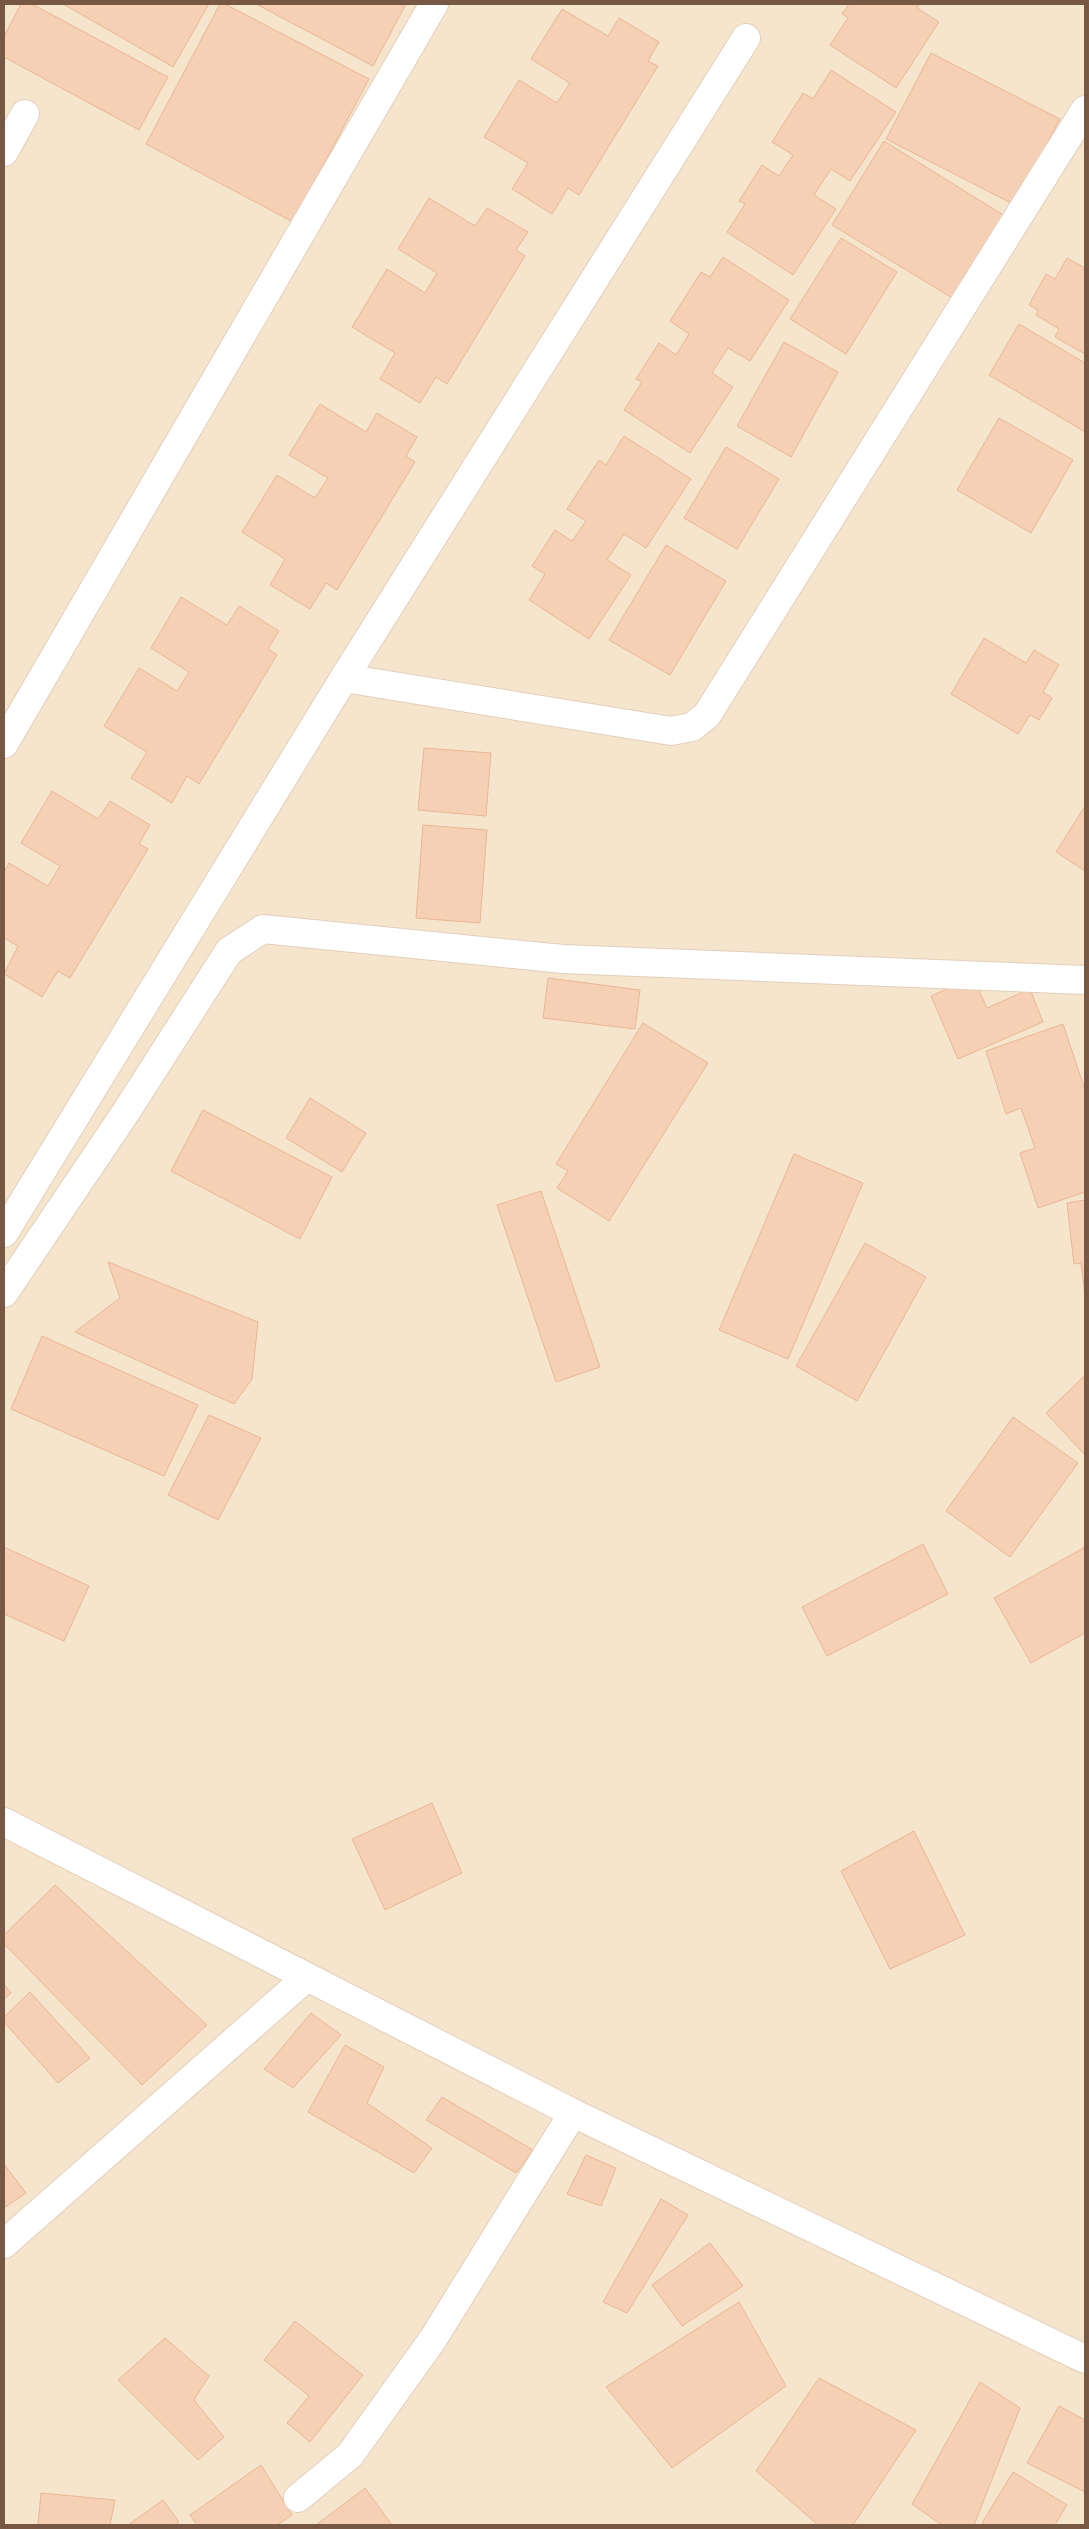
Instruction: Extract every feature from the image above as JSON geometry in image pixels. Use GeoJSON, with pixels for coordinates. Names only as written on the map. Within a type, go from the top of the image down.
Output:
{"type":"FeatureCollection","features":[{"type":"Feature","properties":{"kind":"street"},"geometry":{"type":"LineString","coordinates":[[4,744],[434,4]]}},
{"type":"Feature","properties":{"kind":"street"},"geometry":{"type":"LineString","coordinates":[[4,1233],[344,678],[746,38]]}},
{"type":"Feature","properties":{"kind":"street"},"geometry":{"type":"LineString","coordinates":[[344,678],[671,731],[692,727],[707,715],[1085,110]]}},
{"type":"Feature","properties":{"kind":"street"},"geometry":{"type":"LineString","coordinates":[[4,152],[25,114]]}},
{"type":"Feature","properties":{"kind":"street"},"geometry":{"type":"LineString","coordinates":[[4,1293],[126,1112],[229,952],[263,929],[564,959],[1085,980]]}},
{"type":"Feature","properties":{"kind":"street"},"geometry":{"type":"LineString","coordinates":[[4,1822],[573,2113],[1085,2359]]}},
{"type":"Feature","properties":{"kind":"street"},"geometry":{"type":"LineString","coordinates":[[4,2244],[307,1977]]}},
{"type":"Feature","properties":{"kind":"street"},"geometry":{"type":"LineString","coordinates":[[298,2498],[350,2455],[433,2339],[573,2113]]}},
{"type":"Feature","properties":{"kind":"shaded area"},"geometry":{"type":"Polygon","coordinates":[[[4,4],[1085,4],[1085,2525],[4,2525],[4,4]]]}},
{"type":"Feature","properties":{"kind":"building"},"geometry":{"type":"Polygon","coordinates":[[[21,4],[32,4],[168,77],[139,130],[4,57],[4,36],[21,4]]]}},
{"type":"Feature","properties":{"kind":"building"},"geometry":{"type":"Polygon","coordinates":[[[63,4],[209,4],[173,67],[63,4]]]}},
{"type":"Feature","properties":{"kind":"building"},"geometry":{"type":"Polygon","coordinates":[[[220,4],[225,4],[369,79],[293,222],[146,144],[220,4]]]}},
{"type":"Feature","properties":{"kind":"building"},"geometry":{"type":"Polygon","coordinates":[[[256,4],[406,4],[373,66],[256,4]]]}},
{"type":"Feature","properties":{"kind":"building"},"geometry":{"type":"Polygon","coordinates":[[[849,4],[920,4],[917,8],[939,22],[896,88],[830,45],[848,18],[842,14],[849,4]]]}},
{"type":"Feature","properties":{"kind":"building"},"geometry":{"type":"Polygon","coordinates":[[[562,9],[608,36],[619,18],[659,42],[648,61],[658,66],[579,195],[568,188],[552,214],[512,189],[528,163],[484,137],[519,80],[557,103],[570,83],[531,59],[562,9]]]}},
{"type":"Feature","properties":{"kind":"building"},"geometry":{"type":"Polygon","coordinates":[[[931,53],[1060,119],[1015,205],[886,139],[931,53]]]}},
{"type":"Feature","properties":{"kind":"building"},"geometry":{"type":"Polygon","coordinates":[[[831,70],[896,112],[850,181],[831,169],[814,195],[836,209],[793,275],[727,232],[745,204],[739,201],[762,165],[779,176],[793,155],[772,142],[803,93],[813,99],[831,70]]]}},
{"type":"Feature","properties":{"kind":"building"},"geometry":{"type":"Polygon","coordinates":[[[884,141],[1005,216],[954,299],[832,225],[884,141]]]}},
{"type":"Feature","properties":{"kind":"building"},"geometry":{"type":"Polygon","coordinates":[[[429,198],[475,226],[487,208],[528,232],[516,250],[525,256],[447,384],[436,377],[420,403],[380,379],[395,353],[352,327],[387,269],[425,293],[437,273],[398,249],[429,198]]]}},
{"type":"Feature","properties":{"kind":"building"},"geometry":{"type":"Polygon","coordinates":[[[841,238],[897,272],[846,354],[790,319],[841,238]]]}},
{"type":"Feature","properties":{"kind":"building"},"geometry":{"type":"Polygon","coordinates":[[[723,257],[789,300],[750,361],[728,348],[712,373],[733,387],[690,453],[624,410],[642,382],[636,379],[659,343],[676,355],[689,334],[670,321],[701,272],[710,277],[723,257]]]}},
{"type":"Feature","properties":{"kind":"building"},"geometry":{"type":"Polygon","coordinates":[[[1067,258],[1085,268],[1085,354],[1055,337],[1059,329],[1036,315],[1038,310],[1029,305],[1046,274],[1055,279],[1067,258]]]}},
{"type":"Feature","properties":{"kind":"building"},"geometry":{"type":"Polygon","coordinates":[[[1019,324],[1085,363],[1085,432],[989,375],[1019,324]]]}},
{"type":"Feature","properties":{"kind":"building"},"geometry":{"type":"Polygon","coordinates":[[[784,342],[838,372],[791,457],[737,426],[784,342]]]}},
{"type":"Feature","properties":{"kind":"building"},"geometry":{"type":"Polygon","coordinates":[[[320,404],[366,432],[377,413],[417,437],[406,456],[415,462],[337,590],[326,583],[310,609],[270,585],[285,559],[242,532],[277,475],[315,498],[328,478],[289,455],[320,404]]]}},
{"type":"Feature","properties":{"kind":"building"},"geometry":{"type":"Polygon","coordinates":[[[999,418],[1073,460],[1031,533],[957,490],[999,418]]]}},
{"type":"Feature","properties":{"kind":"building"},"geometry":{"type":"Polygon","coordinates":[[[624,436],[691,479],[646,548],[624,534],[607,560],[631,575],[589,639],[529,600],[545,574],[532,566],[555,530],[572,541],[586,521],[567,509],[599,460],[606,465],[624,436]]]}},
{"type":"Feature","properties":{"kind":"building"},"geometry":{"type":"Polygon","coordinates":[[[726,447],[779,479],[737,549],[684,518],[726,447]]]}},
{"type":"Feature","properties":{"kind":"building"},"geometry":{"type":"Polygon","coordinates":[[[666,545],[726,581],[670,675],[609,640],[666,545]]]}},
{"type":"Feature","properties":{"kind":"building"},"geometry":{"type":"Polygon","coordinates":[[[181,597],[227,625],[239,606],[279,631],[268,649],[277,655],[199,784],[187,776],[172,803],[131,778],[147,752],[104,726],[139,668],[177,691],[189,672],[151,648],[181,597]]]}},
{"type":"Feature","properties":{"kind":"building"},"geometry":{"type":"Polygon","coordinates":[[[984,638],[1026,663],[1034,650],[1059,665],[1043,692],[1052,698],[1039,720],[1030,715],[1018,734],[951,694],[984,638]]]}},
{"type":"Feature","properties":{"kind":"building"},"geometry":{"type":"Polygon","coordinates":[[[424,748],[491,753],[486,816],[418,810],[424,748]]]}},
{"type":"Feature","properties":{"kind":"building"},"geometry":{"type":"Polygon","coordinates":[[[52,791],[98,819],[110,801],[150,825],[139,844],[148,849],[70,978],[58,971],[42,997],[4,974],[18,946],[4,938],[4,872],[9,863],[48,886],[60,866],[21,843],[52,791]]]}},
{"type":"Feature","properties":{"kind":"building"},"geometry":{"type":"Polygon","coordinates":[[[1085,806],[1085,871],[1056,852],[1085,806]]]}},
{"type":"Feature","properties":{"kind":"building"},"geometry":{"type":"Polygon","coordinates":[[[423,825],[487,830],[480,923],[416,918],[423,825]]]}},
{"type":"Feature","properties":{"kind":"building"},"geometry":{"type":"Polygon","coordinates":[[[973,977],[987,1008],[1030,989],[1043,1022],[958,1059],[931,996],[973,977]]]}},
{"type":"Feature","properties":{"kind":"building"},"geometry":{"type":"Polygon","coordinates":[[[548,978],[640,990],[635,1029],[543,1018],[548,978]]]}},
{"type":"Feature","properties":{"kind":"building"},"geometry":{"type":"Polygon","coordinates":[[[643,1023],[708,1063],[609,1221],[557,1188],[568,1171],[556,1164],[643,1023]]]}},
{"type":"Feature","properties":{"kind":"building"},"geometry":{"type":"Polygon","coordinates":[[[1063,1024],[1085,1090],[1085,1192],[1038,1208],[1020,1153],[1035,1148],[1021,1108],[1006,1114],[986,1051],[1063,1024]]]}},
{"type":"Feature","properties":{"kind":"building"},"geometry":{"type":"Polygon","coordinates":[[[310,1098],[366,1133],[342,1172],[286,1138],[310,1098]]]}},
{"type":"Feature","properties":{"kind":"building"},"geometry":{"type":"Polygon","coordinates":[[[203,1110],[332,1177],[300,1239],[171,1171],[203,1110]]]}},
{"type":"Feature","properties":{"kind":"building"},"geometry":{"type":"Polygon","coordinates":[[[794,1154],[863,1183],[788,1359],[719,1330],[794,1154]]]}},
{"type":"Feature","properties":{"kind":"building"},"geometry":{"type":"Polygon","coordinates":[[[541,1191],[600,1367],[556,1382],[497,1205],[541,1191]]]}},
{"type":"Feature","properties":{"kind":"building"},"geometry":{"type":"Polygon","coordinates":[[[1085,1200],[1085,1296],[1081,1263],[1074,1264],[1067,1203],[1085,1200]]]}},
{"type":"Feature","properties":{"kind":"building"},"geometry":{"type":"Polygon","coordinates":[[[865,1243],[926,1277],[857,1401],[796,1366],[865,1243]]]}},
{"type":"Feature","properties":{"kind":"building"},"geometry":{"type":"Polygon","coordinates":[[[108,1262],[258,1322],[252,1379],[234,1404],[75,1332],[120,1298],[108,1262]]]}},
{"type":"Feature","properties":{"kind":"building"},"geometry":{"type":"Polygon","coordinates":[[[42,1336],[198,1405],[164,1476],[11,1409],[42,1336]]]}},
{"type":"Feature","properties":{"kind":"building"},"geometry":{"type":"Polygon","coordinates":[[[1085,1375],[1085,1455],[1046,1413],[1085,1375]]]}},
{"type":"Feature","properties":{"kind":"building"},"geometry":{"type":"Polygon","coordinates":[[[209,1415],[261,1438],[218,1520],[168,1495],[209,1415]]]}},
{"type":"Feature","properties":{"kind":"building"},"geometry":{"type":"Polygon","coordinates":[[[1013,1417],[1078,1463],[1010,1557],[946,1511],[1013,1417]]]}},
{"type":"Feature","properties":{"kind":"building"},"geometry":{"type":"Polygon","coordinates":[[[923,1544],[948,1594],[827,1656],[802,1607],[923,1544]]]}},
{"type":"Feature","properties":{"kind":"building"},"geometry":{"type":"Polygon","coordinates":[[[4,1547],[89,1586],[64,1641],[4,1614],[4,1547]]]}},
{"type":"Feature","properties":{"kind":"building"},"geometry":{"type":"Polygon","coordinates":[[[1085,1547],[1085,1633],[1031,1663],[994,1598],[1085,1547]]]}},
{"type":"Feature","properties":{"kind":"building"},"geometry":{"type":"Polygon","coordinates":[[[432,1803],[462,1873],[385,1910],[352,1839],[432,1803]]]}},
{"type":"Feature","properties":{"kind":"building"},"geometry":{"type":"Polygon","coordinates":[[[914,1831],[965,1935],[890,1969],[841,1871],[914,1831]]]}},
{"type":"Feature","properties":{"kind":"building"},"geometry":{"type":"Polygon","coordinates":[[[55,1885],[207,2025],[142,2085],[4,1944],[4,1935],[55,1885]]]}},
{"type":"Feature","properties":{"kind":"building"},"geometry":{"type":"Polygon","coordinates":[[[4,1984],[11,1993],[4,1999],[4,1984]]]}},
{"type":"Feature","properties":{"kind":"building"},"geometry":{"type":"Polygon","coordinates":[[[30,1992],[90,2058],[58,2083],[4,2022],[4,2017],[30,1992]]]}},
{"type":"Feature","properties":{"kind":"building"},"geometry":{"type":"Polygon","coordinates":[[[311,2013],[341,2035],[293,2088],[264,2069],[311,2013]]]}},
{"type":"Feature","properties":{"kind":"building"},"geometry":{"type":"Polygon","coordinates":[[[345,2045],[384,2067],[367,2103],[432,2148],[414,2173],[308,2112],[345,2045]]]}},
{"type":"Feature","properties":{"kind":"building"},"geometry":{"type":"Polygon","coordinates":[[[442,2097],[533,2150],[516,2173],[426,2120],[442,2097]]]}},
{"type":"Feature","properties":{"kind":"building"},"geometry":{"type":"Polygon","coordinates":[[[586,2155],[616,2168],[601,2206],[567,2194],[586,2155]]]}},
{"type":"Feature","properties":{"kind":"building"},"geometry":{"type":"Polygon","coordinates":[[[4,2164],[26,2193],[4,2208],[4,2164]]]}},
{"type":"Feature","properties":{"kind":"building"},"geometry":{"type":"Polygon","coordinates":[[[661,2199],[688,2215],[627,2313],[603,2302],[661,2199]]]}},
{"type":"Feature","properties":{"kind":"building"},"geometry":{"type":"Polygon","coordinates":[[[710,2243],[743,2286],[682,2326],[652,2285],[710,2243]]]}},
{"type":"Feature","properties":{"kind":"building"},"geometry":{"type":"Polygon","coordinates":[[[739,2302],[786,2386],[672,2468],[606,2387],[739,2302]]]}},
{"type":"Feature","properties":{"kind":"building"},"geometry":{"type":"Polygon","coordinates":[[[295,2321],[363,2375],[310,2442],[287,2423],[309,2396],[264,2360],[295,2321]]]}},
{"type":"Feature","properties":{"kind":"building"},"geometry":{"type":"Polygon","coordinates":[[[165,2338],[209,2376],[194,2400],[224,2437],[198,2460],[118,2380],[165,2338]]]}},
{"type":"Feature","properties":{"kind":"building"},"geometry":{"type":"Polygon","coordinates":[[[819,2378],[916,2430],[853,2525],[818,2525],[756,2471],[819,2378]]]}},
{"type":"Feature","properties":{"kind":"building"},"geometry":{"type":"Polygon","coordinates":[[[980,2382],[1020,2408],[974,2525],[942,2525],[912,2504],[980,2382]]]}},
{"type":"Feature","properties":{"kind":"building"},"geometry":{"type":"Polygon","coordinates":[[[1059,2406],[1085,2420],[1085,2492],[1027,2463],[1059,2406]]]}},
{"type":"Feature","properties":{"kind":"building"},"geometry":{"type":"Polygon","coordinates":[[[261,2465],[292,2515],[277,2525],[197,2525],[190,2515],[261,2465]]]}},
{"type":"Feature","properties":{"kind":"building"},"geometry":{"type":"Polygon","coordinates":[[[1013,2472],[1067,2505],[1055,2525],[985,2525],[982,2523],[1013,2472]]]}},
{"type":"Feature","properties":{"kind":"building"},"geometry":{"type":"Polygon","coordinates":[[[365,2488],[392,2525],[316,2525],[365,2488]]]}},
{"type":"Feature","properties":{"kind":"building"},"geometry":{"type":"Polygon","coordinates":[[[41,2493],[115,2500],[110,2525],[38,2525],[41,2493]]]}},
{"type":"Feature","properties":{"kind":"building"},"geometry":{"type":"Polygon","coordinates":[[[163,2500],[179,2522],[174,2525],[128,2525],[163,2500]]]}}]}
